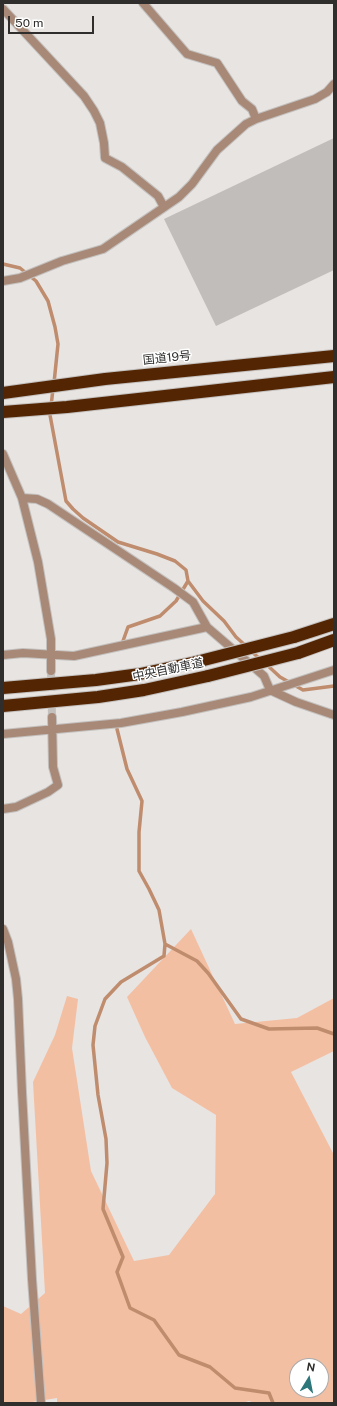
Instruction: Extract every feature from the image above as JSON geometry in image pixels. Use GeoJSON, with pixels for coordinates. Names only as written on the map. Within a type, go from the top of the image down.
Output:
{"type":"FeatureCollection","features":[{"type":"Feature","properties":{"kind":"highway","name":"国道19号"},"geometry":{"type":"LineString","coordinates":[[3,393],[105,379],[334,355]]}},
{"type":"Feature","properties":{"kind":"highway"},"geometry":{"type":"LineString","coordinates":[[3,412],[334,377]]}},
{"type":"Feature","properties":{"kind":"highway","name":"中央自動車道"},"geometry":{"type":"LineString","coordinates":[[3,688],[96,680],[140,674],[196,662],[294,637],[334,624]]}},
{"type":"Feature","properties":{"kind":"highway","name":"中央自動車道"},"geometry":{"type":"LineString","coordinates":[[3,706],[98,697],[144,690],[208,676],[298,653],[334,640]]}},
{"type":"Feature","properties":{"kind":"street"},"geometry":{"type":"LineString","coordinates":[[143,3],[187,54],[217,63],[242,101],[252,109],[256,118]]}},
{"type":"Feature","properties":{"kind":"street"},"geometry":{"type":"LineString","coordinates":[[3,9],[84,96],[100,123],[105,158],[122,167],[158,196],[164,207]]}},
{"type":"Feature","properties":{"kind":"street"},"geometry":{"type":"LineString","coordinates":[[3,281],[20,278],[49,266],[103,249],[186,190],[217,150],[246,124],[256,118],[315,99],[327,92],[334,84]]}},
{"type":"Feature","properties":{"kind":"street"},"geometry":{"type":"LineString","coordinates":[[3,454],[22,498],[38,562],[51,639],[51,671]]}},
{"type":"Feature","properties":{"kind":"street"},"geometry":{"type":"LineString","coordinates":[[22,498],[37,499],[48,504],[174,588],[193,602],[206,627],[264,676],[275,689],[296,702],[334,715]]}},
{"type":"Feature","properties":{"kind":"street"},"geometry":{"type":"LineString","coordinates":[[3,655],[23,653],[52,656],[74,656],[206,627]]}},
{"type":"Feature","properties":{"kind":"street"},"geometry":{"type":"LineString","coordinates":[[3,734],[121,723],[251,697],[334,670]]}},
{"type":"Feature","properties":{"kind":"street"},"geometry":{"type":"LineString","coordinates":[[3,809],[16,807],[48,792],[58,785],[53,767],[52,717]]}},
{"type":"Feature","properties":{"kind":"street"},"geometry":{"type":"LineString","coordinates":[[3,929],[8,942],[16,979],[18,999],[32,1279],[41,1403]]}},
{"type":"Feature","properties":{"kind":"shaded area"},"geometry":{"type":"Polygon","coordinates":[[[191,929],[235,1024],[297,1018],[334,998],[334,1051],[291,1072],[334,1155],[334,1403],[254,1403],[249,1401],[242,1403],[57,1403],[57,1398],[26,1403],[3,1403],[3,1306],[21,1314],[45,1293],[33,1082],[55,1035],[67,996],[78,999],[72,1048],[91,1171],[134,1261],[169,1255],[215,1194],[216,1115],[172,1088],[145,1037],[127,997],[191,929]]]}},
{"type":"Feature","properties":{"kind":"building"},"geometry":{"type":"Polygon","coordinates":[[[334,138],[334,270],[216,326],[164,219],[334,138]]]}},
{"type":"Feature","properties":{"kind":"waterway"},"geometry":{"type":"LineString","coordinates":[[3,264],[20,268],[36,281],[48,301],[58,344],[54,383]]}},
{"type":"Feature","properties":{"kind":"waterway"},"geometry":{"type":"LineString","coordinates":[[53,389],[50,415],[66,501],[83,518],[118,542],[175,561],[186,570],[188,581],[203,601],[224,621],[236,637],[246,646]]}},
{"type":"Feature","properties":{"kind":"waterway"},"geometry":{"type":"LineString","coordinates":[[123,641],[128,627],[160,616],[176,601],[188,581]]}},
{"type":"Feature","properties":{"kind":"waterway"},"geometry":{"type":"LineString","coordinates":[[251,651],[261,660]]}},
{"type":"Feature","properties":{"kind":"waterway"},"geometry":{"type":"LineString","coordinates":[[266,664],[280,677],[303,690],[334,686]]}},
{"type":"Feature","properties":{"kind":"waterway"},"geometry":{"type":"LineString","coordinates":[[117,729],[127,769],[142,801],[139,832],[139,871],[159,910],[165,944],[164,956],[121,982],[105,999],[95,1026],[93,1045],[98,1095],[106,1139],[107,1163],[103,1209],[123,1257],[117,1272],[130,1308],[154,1320],[179,1355],[210,1367],[235,1388],[269,1393],[273,1403]]}},
{"type":"Feature","properties":{"kind":"waterway"},"geometry":{"type":"LineString","coordinates":[[165,944],[197,961],[208,973],[241,1019],[269,1029],[317,1028],[334,1034]]}},
{"type":"Feature","properties":{"kind":"tunnel"},"geometry":{"type":"LineString","coordinates":[[51,671],[52,717]]}}]}
